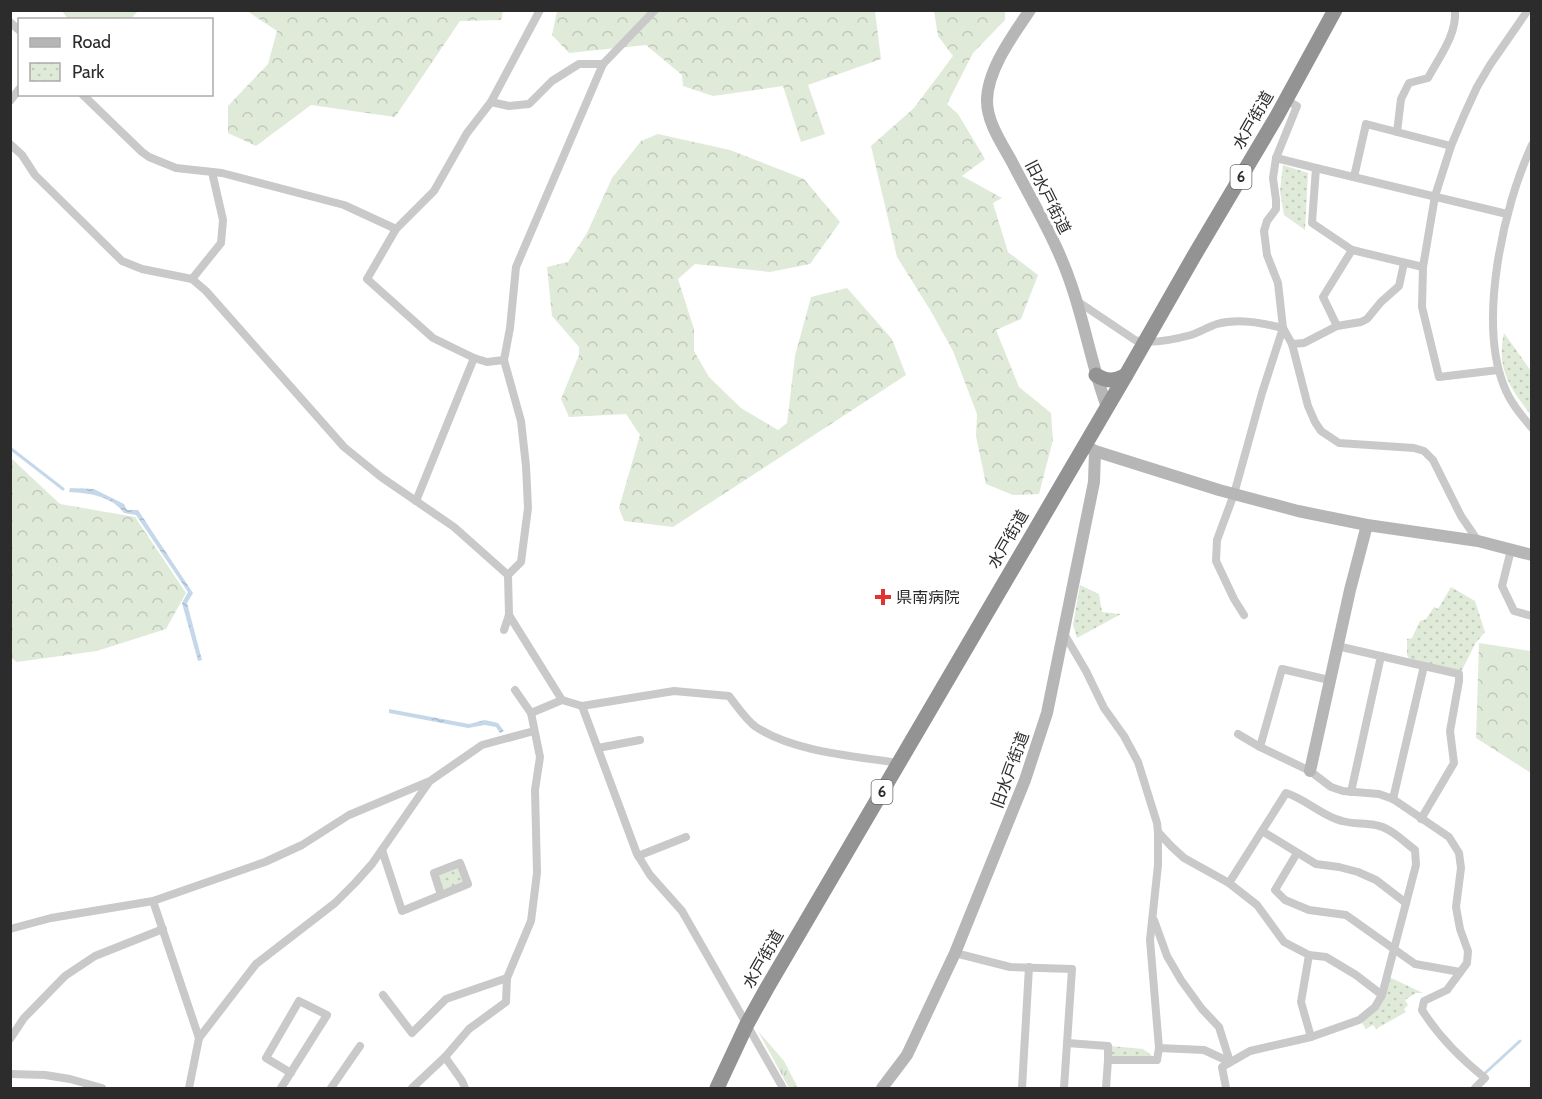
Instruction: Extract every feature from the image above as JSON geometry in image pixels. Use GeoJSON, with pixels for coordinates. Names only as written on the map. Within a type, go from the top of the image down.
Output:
{"type":"FeatureCollection","features":[{"type":"Feature","properties":{"kind":"highway","name":"水戸街道"},"geometry":{"type":"LineString","coordinates":[[717,1089],[766,988],[898,763],[1090,448],[1107,407],[1286,100],[1335,10]]}},
{"type":"Feature","properties":{"kind":"highway"},"geometry":{"type":"LineString","coordinates":[[1096,375],[1106,380],[1126,375]]}},
{"type":"Feature","properties":{"kind":"street"},"geometry":{"type":"LineString","coordinates":[[504,360],[487,362],[474,358],[433,338],[367,279],[396,229],[434,191],[467,133],[491,102],[540,10]]}},
{"type":"Feature","properties":{"kind":"street"},"geometry":{"type":"LineString","coordinates":[[508,575],[521,562],[528,507],[521,421],[504,360],[510,328],[516,267],[603,64],[655,10]]}},
{"type":"Feature","properties":{"kind":"street","name":"旧水戸街道"},"geometry":{"type":"LineString","coordinates":[[1030,10],[995,70],[988,92],[988,109],[1000,141],[1052,240],[1071,282],[1107,407]]}},
{"type":"Feature","properties":{"kind":"street"},"geometry":{"type":"LineString","coordinates":[[1397,132],[1401,99],[1409,83],[1428,78],[1451,35],[1455,24],[1455,10]]}},
{"type":"Feature","properties":{"kind":"street"},"geometry":{"type":"LineString","coordinates":[[1498,370],[1439,377],[1422,308],[1423,267],[1436,196],[1451,146],[1477,87],[1528,10]]}},
{"type":"Feature","properties":{"kind":"street"},"geometry":{"type":"LineString","coordinates":[[491,102],[509,106],[529,104],[552,81],[579,64],[603,64]]}},
{"type":"Feature","properties":{"kind":"street"},"geometry":{"type":"LineString","coordinates":[[84,96],[149,157],[176,168],[212,172],[344,204],[396,229]]}},
{"type":"Feature","properties":{"kind":"street"},"geometry":{"type":"LineString","coordinates":[[1244,615],[1216,561],[1217,540],[1234,494],[1282,328],[1278,283],[1267,255],[1264,231],[1267,221],[1276,209],[1273,178],[1276,158],[1297,106],[1286,100]]}},
{"type":"Feature","properties":{"kind":"street"},"geometry":{"type":"LineString","coordinates":[[1354,177],[1366,124],[1451,146]]}},
{"type":"Feature","properties":{"kind":"street"},"geometry":{"type":"LineString","coordinates":[[10,144],[22,155],[35,175],[122,261],[142,269],[192,279],[206,291],[344,447],[381,477],[454,526],[508,575],[509,615],[504,630]]}},
{"type":"Feature","properties":{"kind":"street"},"geometry":{"type":"LineString","coordinates":[[1532,145],[1523,162],[1507,214],[1498,263],[1493,315],[1498,370],[1504,388],[1514,406],[1532,428]]}},
{"type":"Feature","properties":{"kind":"street"},"geometry":{"type":"LineString","coordinates":[[1276,158],[1507,214]]}},
{"type":"Feature","properties":{"kind":"street"},"geometry":{"type":"LineString","coordinates":[[1316,168],[1312,223],[1352,250],[1423,267]]}},
{"type":"Feature","properties":{"kind":"street"},"geometry":{"type":"LineString","coordinates":[[192,279],[221,243],[223,220],[212,172]]}},
{"type":"Feature","properties":{"kind":"street"},"geometry":{"type":"LineString","coordinates":[[1337,326],[1323,297],[1352,250]]}},
{"type":"Feature","properties":{"kind":"street"},"geometry":{"type":"LineString","coordinates":[[1292,344],[1304,343],[1337,326],[1367,319],[1399,286],[1404,263]]}},
{"type":"Feature","properties":{"kind":"street"},"geometry":{"type":"LineString","coordinates":[[1077,301],[1144,343],[1188,336],[1218,324],[1239,321],[1282,328],[1292,344],[1308,406],[1321,431],[1339,443],[1414,448],[1425,451],[1433,460],[1461,516],[1478,541]]}},
{"type":"Feature","properties":{"kind":"street"},"geometry":{"type":"LineString","coordinates":[[416,501],[474,358]]}},
{"type":"Feature","properties":{"kind":"street"},"geometry":{"type":"LineString","coordinates":[[1090,448],[1234,494],[1298,511],[1367,525],[1478,541],[1532,555]]}},
{"type":"Feature","properties":{"kind":"street","name":"旧水戸街道"},"geometry":{"type":"LineString","coordinates":[[882,1089],[908,1055],[955,953],[1025,780],[1047,713],[1094,482],[1090,448]]}},
{"type":"Feature","properties":{"kind":"street"},"geometry":{"type":"LineString","coordinates":[[1310,771],[1329,680],[1367,525]]}},
{"type":"Feature","properties":{"kind":"street"},"geometry":{"type":"LineString","coordinates":[[1511,550],[1502,586],[1514,610],[1532,616]]}},
{"type":"Feature","properties":{"kind":"street"},"geometry":{"type":"LineString","coordinates":[[509,615],[562,700]]}},
{"type":"Feature","properties":{"kind":"street"},"geometry":{"type":"LineString","coordinates":[[1063,632],[1104,708],[1124,736],[1138,762],[1158,832],[1158,865],[1150,940],[1159,1048],[1157,1060],[1108,1060]]}},
{"type":"Feature","properties":{"kind":"street"},"geometry":{"type":"LineString","coordinates":[[1337,646],[1459,674],[1460,681],[1450,731],[1454,763],[1421,819]]}},
{"type":"Feature","properties":{"kind":"street"},"geometry":{"type":"LineString","coordinates":[[1351,792],[1381,656]]}},
{"type":"Feature","properties":{"kind":"street"},"geometry":{"type":"LineString","coordinates":[[1393,799],[1424,666]]}},
{"type":"Feature","properties":{"kind":"street"},"geometry":{"type":"LineString","coordinates":[[1260,747],[1282,669],[1329,680]]}},
{"type":"Feature","properties":{"kind":"street"},"geometry":{"type":"LineString","coordinates":[[412,1089],[445,1057],[469,1029],[506,1002],[507,978],[531,921],[537,873],[535,790],[540,757],[531,713],[515,690]]}},
{"type":"Feature","properties":{"kind":"street"},"geometry":{"type":"LineString","coordinates":[[531,713],[562,700],[582,706],[674,691],[729,696],[755,726],[779,738],[822,752],[898,763]]}},
{"type":"Feature","properties":{"kind":"street"},"geometry":{"type":"LineString","coordinates":[[582,706],[638,855],[650,875],[682,911],[783,1089]]}},
{"type":"Feature","properties":{"kind":"street"},"geometry":{"type":"LineString","coordinates":[[10,929],[51,918],[153,901],[265,862],[302,845],[349,815],[430,781],[482,745],[534,731]]}},
{"type":"Feature","properties":{"kind":"street"},"geometry":{"type":"LineString","coordinates":[[1238,734],[1310,771],[1331,787],[1343,791],[1379,794],[1393,799],[1449,837],[1459,853],[1461,868],[1456,907],[1460,929],[1468,951],[1467,963],[1447,990],[1424,1000],[1422,1010],[1443,1039],[1485,1078],[1475,1089]]}},
{"type":"Feature","properties":{"kind":"street"},"geometry":{"type":"LineString","coordinates":[[598,748],[640,740]]}},
{"type":"Feature","properties":{"kind":"street"},"geometry":{"type":"LineString","coordinates":[[189,1089],[200,1038],[256,964],[335,903],[372,864],[430,781]]}},
{"type":"Feature","properties":{"kind":"street"},"geometry":{"type":"LineString","coordinates":[[1226,1089],[1222,1067],[1230,1062],[1250,1051],[1311,1037],[1359,1020],[1375,1006],[1382,995],[1416,866],[1415,850],[1394,833],[1378,825],[1342,821],[1286,793],[1229,883]]}},
{"type":"Feature","properties":{"kind":"street"},"geometry":{"type":"LineString","coordinates":[[1262,831],[1316,864],[1358,872],[1376,880],[1406,903]]}},
{"type":"Feature","properties":{"kind":"street"},"geometry":{"type":"LineString","coordinates":[[1158,832],[1184,858],[1229,883],[1257,904],[1284,942],[1310,955],[1326,957],[1356,975],[1382,995]]}},
{"type":"Feature","properties":{"kind":"street"},"geometry":{"type":"LineString","coordinates":[[638,855],[686,837]]}},
{"type":"Feature","properties":{"kind":"street"},"geometry":{"type":"LineString","coordinates":[[382,849],[402,911],[441,895]]}},
{"type":"Feature","properties":{"kind":"street"},"geometry":{"type":"LineString","coordinates":[[1297,853],[1275,890],[1286,900],[1309,910],[1346,915],[1415,964],[1460,972]]}},
{"type":"Feature","properties":{"kind":"street"},"geometry":{"type":"LineString","coordinates":[[153,901],[200,1038]]}},
{"type":"Feature","properties":{"kind":"street"},"geometry":{"type":"LineString","coordinates":[[1153,917],[1167,956],[1181,980],[1202,1010],[1219,1027],[1230,1062]]}},
{"type":"Feature","properties":{"kind":"street"},"geometry":{"type":"LineString","coordinates":[[10,1038],[24,1018],[65,976],[95,956],[163,929]]}},
{"type":"Feature","properties":{"kind":"street"},"geometry":{"type":"LineString","coordinates":[[955,953],[1010,967],[1072,969],[1064,1089]]}},
{"type":"Feature","properties":{"kind":"street"},"geometry":{"type":"LineString","coordinates":[[1310,955],[1301,1002],[1311,1037]]}},
{"type":"Feature","properties":{"kind":"street"},"geometry":{"type":"LineString","coordinates":[[1022,1089],[1029,967]]}},
{"type":"Feature","properties":{"kind":"street"},"geometry":{"type":"LineString","coordinates":[[382,994],[412,1033],[446,999],[507,978]]}},
{"type":"Feature","properties":{"kind":"street"},"geometry":{"type":"LineString","coordinates":[[281,1089],[291,1073],[327,1015],[299,1001],[266,1058],[291,1073]]}},
{"type":"Feature","properties":{"kind":"street"},"geometry":{"type":"LineString","coordinates":[[1067,1043],[1108,1046],[1106,1089]]}},
{"type":"Feature","properties":{"kind":"street"},"geometry":{"type":"LineString","coordinates":[[331,1089],[360,1046]]}},
{"type":"Feature","properties":{"kind":"street"},"geometry":{"type":"LineString","coordinates":[[1159,1048],[1204,1050],[1230,1062]]}},
{"type":"Feature","properties":{"kind":"street"},"geometry":{"type":"LineString","coordinates":[[445,1057],[465,1089]]}},
{"type":"Feature","properties":{"kind":"street"},"geometry":{"type":"LineString","coordinates":[[10,1074],[45,1075],[70,1079],[102,1089]]}},
{"type":"Feature","properties":{"kind":"green space"},"geometry":{"type":"Polygon","coordinates":[[[62,11],[138,11],[132,18],[67,18],[62,11]]]}},
{"type":"Feature","properties":{"kind":"green space"},"geometry":{"type":"Polygon","coordinates":[[[247,11],[503,11],[501,20],[460,21],[395,117],[311,105],[256,146],[228,133],[228,106],[268,64],[277,31],[247,11]]]}},
{"type":"Feature","properties":{"kind":"green space"},"geometry":{"type":"Polygon","coordinates":[[[557,11],[875,11],[881,59],[808,85],[825,134],[801,142],[783,86],[713,96],[683,86],[682,75],[646,45],[569,53],[552,35],[557,11]]]}},
{"type":"Feature","properties":{"kind":"green space"},"geometry":{"type":"Polygon","coordinates":[[[934,11],[1005,11],[1005,20],[973,53],[947,104],[958,114],[985,159],[962,176],[1002,198],[993,203],[1008,252],[1038,275],[1021,319],[996,330],[1019,387],[1051,413],[1053,440],[1039,494],[1013,495],[986,484],[976,436],[977,414],[953,351],[897,257],[871,146],[914,108],[953,56],[938,36],[934,11]]]}},
{"type":"Feature","properties":{"kind":"green space"},"geometry":{"type":"Polygon","coordinates":[[[658,134],[730,150],[804,179],[840,222],[810,264],[770,272],[695,264],[678,279],[694,329],[694,351],[709,377],[741,408],[778,430],[787,423],[795,356],[811,297],[847,288],[892,339],[906,375],[673,527],[624,521],[619,508],[640,435],[626,414],[569,417],[561,399],[579,355],[579,347],[552,316],[547,267],[568,262],[587,233],[612,178],[641,141],[658,134]]]}},
{"type":"Feature","properties":{"kind":"green space"},"geometry":{"type":"Polygon","coordinates":[[[1283,165],[1308,173],[1305,230],[1284,215],[1280,191],[1283,165]]]}},
{"type":"Feature","properties":{"kind":"green space"},"geometry":{"type":"Polygon","coordinates":[[[1504,333],[1531,371],[1531,415],[1511,387],[1503,368],[1504,333]]]}},
{"type":"Feature","properties":{"kind":"green space"},"geometry":{"type":"Polygon","coordinates":[[[11,458],[60,504],[135,517],[186,593],[166,629],[97,651],[17,662],[11,658],[11,458]]]}},
{"type":"Feature","properties":{"kind":"green space"},"geometry":{"type":"Polygon","coordinates":[[[1080,585],[1099,594],[1102,612],[1121,614],[1077,638],[1073,625],[1080,585]]]}},
{"type":"Feature","properties":{"kind":"green space"},"geometry":{"type":"Polygon","coordinates":[[[1451,587],[1475,601],[1485,632],[1475,644],[1461,672],[1411,661],[1407,655],[1407,639],[1412,638],[1420,621],[1426,619],[1434,607],[1438,609],[1451,587]]]}},
{"type":"Feature","properties":{"kind":"green space"},"geometry":{"type":"Polygon","coordinates":[[[1479,643],[1531,651],[1531,773],[1476,738],[1479,643]]]}},
{"type":"Feature","properties":{"kind":"green space"},"geometry":{"type":"Polygon","coordinates":[[[459,865],[466,883],[442,893],[437,873],[459,865]]]}},
{"type":"Feature","properties":{"kind":"green space"},"geometry":{"type":"Polygon","coordinates":[[[1389,977],[1423,993],[1416,993],[1405,1000],[1408,1005],[1404,1009],[1406,1012],[1376,1029],[1373,1025],[1366,1029],[1362,1023],[1389,977]]]}},
{"type":"Feature","properties":{"kind":"green space"},"geometry":{"type":"Polygon","coordinates":[[[758,1031],[784,1061],[798,1088],[789,1088],[758,1031]]]}},
{"type":"Feature","properties":{"kind":"green space"},"geometry":{"type":"Polygon","coordinates":[[[1111,1046],[1143,1049],[1155,1058],[1110,1058],[1111,1046]]]}},
{"type":"Feature","properties":{"kind":"water"},"geometry":{"type":"Polygon","coordinates":[[[70,488],[94,489],[124,504],[127,510],[138,510],[193,593],[187,603],[202,660],[198,661],[182,603],[188,592],[136,515],[124,513],[119,507],[100,496],[69,492],[70,488]]]}},
{"type":"Feature","properties":{"kind":"water"},"geometry":{"type":"Polygon","coordinates":[[[389,709],[469,724],[485,720],[498,723],[504,731],[500,733],[496,727],[485,725],[468,728],[389,713],[389,709]]]}},
{"type":"Feature","properties":{"kind":"waterway"},"geometry":{"type":"LineString","coordinates":[[10,448],[63,489]]}},
{"type":"Feature","properties":{"kind":"waterway"},"geometry":{"type":"LineString","coordinates":[[1483,1075],[1520,1041]]}},
{"type":"Feature","properties":{"kind":"place","name":"県南病院"},"geometry":{"type":"Point","coordinates":[883,597]}}]}
